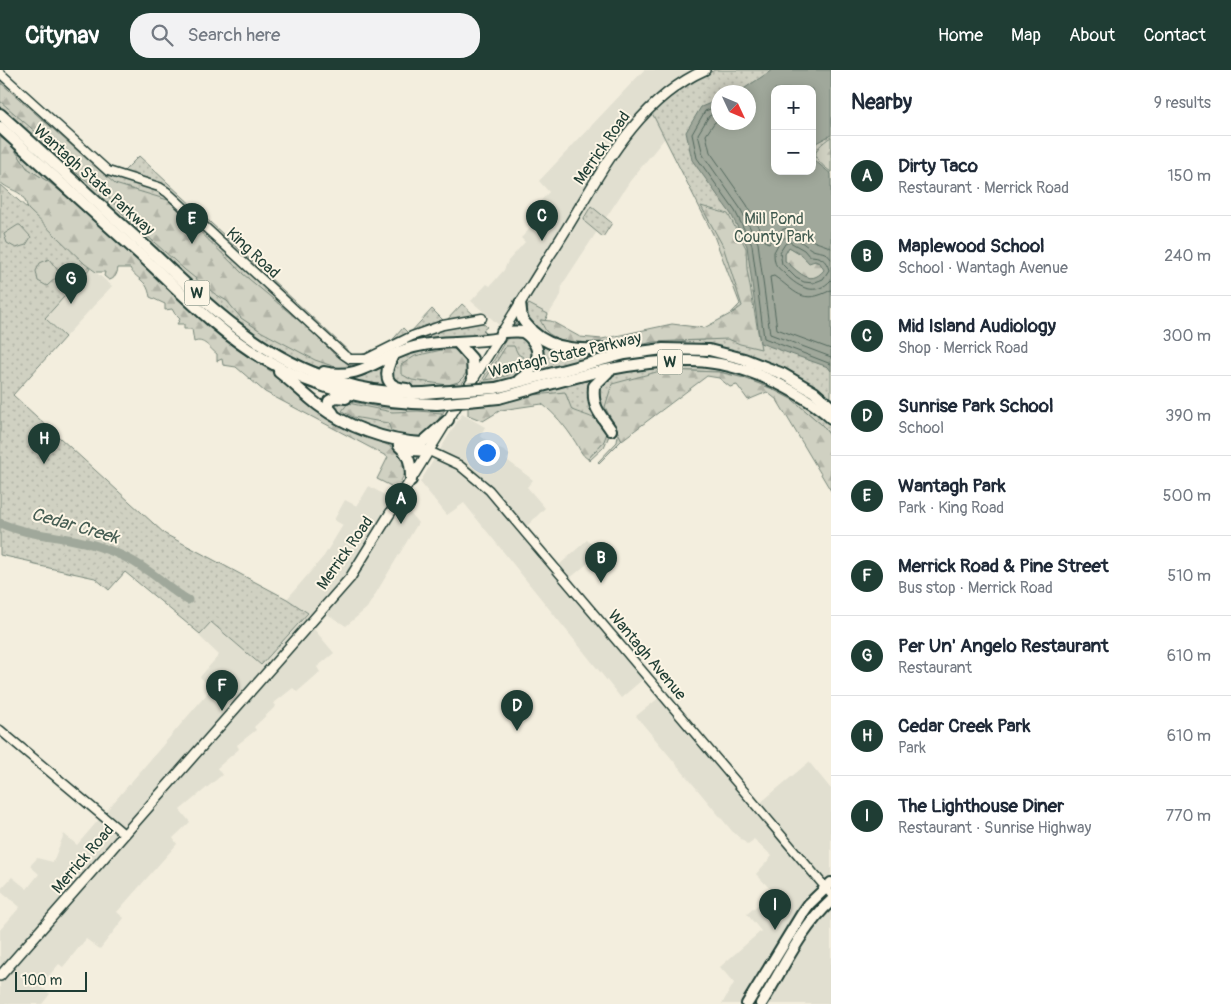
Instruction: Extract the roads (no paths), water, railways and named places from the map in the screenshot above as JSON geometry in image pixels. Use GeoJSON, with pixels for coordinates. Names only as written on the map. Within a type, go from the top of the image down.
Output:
{"type":"FeatureCollection","features":[{"type":"Feature","properties":{"kind":"highway","name":"Wantagh State Parkway"},"geometry":{"type":"LineString","coordinates":[[0,114],[265,354],[312,373],[363,388],[412,395],[436,392],[498,393],[516,382],[625,354],[663,349],[709,350],[783,374],[814,392],[831,406]]}},
{"type":"Feature","properties":{"kind":"highway","name":"Wantagh State Parkway"},"geometry":{"type":"LineString","coordinates":[[0,127],[219,326],[310,382],[360,397],[437,404],[634,365],[693,361],[722,365],[764,378],[801,395],[831,418]]}},
{"type":"Feature","properties":{"kind":"highway"},"geometry":{"type":"LineString","coordinates":[[520,303],[522,318],[527,325],[536,334],[553,343],[581,349],[634,347],[663,349]]}},
{"type":"Feature","properties":{"kind":"highway"},"geometry":{"type":"LineString","coordinates":[[265,354],[322,371],[338,374],[355,373],[409,348],[428,344],[485,341],[500,335],[523,332],[537,348],[537,361],[533,368],[516,382]]}},
{"type":"Feature","properties":{"kind":"highway"},"geometry":{"type":"LineString","coordinates":[[457,342],[472,359],[473,378]]}},
{"type":"Feature","properties":{"kind":"highway"},"geometry":{"type":"LineString","coordinates":[[265,354],[317,404],[337,417],[411,450],[429,451]]}},
{"type":"Feature","properties":{"kind":"highway"},"geometry":{"type":"LineString","coordinates":[[394,355],[386,368],[389,381],[394,386],[402,389],[436,392]]}},
{"type":"Feature","properties":{"kind":"highway"},"geometry":{"type":"LineString","coordinates":[[610,370],[594,386],[593,402],[611,430]]}},
{"type":"Feature","properties":{"kind":"highway"},"geometry":{"type":"LineString","coordinates":[[337,417],[327,404],[331,398],[336,396],[401,402]]}},
{"type":"Feature","properties":{"kind":"highway"},"geometry":{"type":"LineString","coordinates":[[380,436],[422,443],[448,420]]}},
{"type":"Feature","properties":{"kind":"highway"},"geometry":{"type":"LineString","coordinates":[[396,444],[404,450],[409,458],[411,480]]}},
{"type":"Feature","properties":{"kind":"highway"},"geometry":{"type":"LineString","coordinates":[[746,1004],[809,904],[829,888]]}},
{"type":"Feature","properties":{"kind":"highway"},"geometry":{"type":"LineString","coordinates":[[761,1004],[802,934],[816,915],[831,901]]}},
{"type":"Feature","properties":{"kind":"main road","name":"Merrick Road"},"geometry":{"type":"LineString","coordinates":[[0,976],[350,578],[573,220],[604,166],[628,132],[664,96],[705,70]]}},
{"type":"Feature","properties":{"kind":"street","name":"King Road"},"geometry":{"type":"LineString","coordinates":[[0,74],[108,171],[159,187],[167,192],[350,359],[366,359],[412,336],[443,325],[482,318]]}},
{"type":"Feature","properties":{"kind":"street","name":"Wantagh Avenue"},"geometry":{"type":"LineString","coordinates":[[429,451],[460,465],[489,490],[829,888]]}},
{"type":"Feature","properties":{"kind":"street"},"geometry":{"type":"LineString","coordinates":[[0,730],[124,834]]}},
{"type":"Feature","properties":{"kind":"water","name":"Mill Pond County Park"},"geometry":{"type":"Polygon","coordinates":[[[772,70],[831,70],[831,135],[816,143],[816,85],[771,85],[771,175],[816,175],[816,162],[831,174],[831,371],[828,367],[760,343],[747,246],[731,214],[692,160],[686,132],[701,107],[711,103],[711,130],[756,130],[756,85],[750,85],[772,70]],[[789,247],[785,254],[785,261],[799,273],[808,277],[819,275],[824,270],[820,263],[815,261],[809,263],[801,254],[789,247]]]}},
{"type":"Feature","properties":{"kind":"waterway","name":"Cedar Creek"},"geometry":{"type":"LineString","coordinates":[[0,523],[36,534],[85,542],[116,553],[140,565],[188,600]]}},
{"type":"Feature","properties":{"kind":"place","name":"Mid Island Audiology"},"geometry":{"type":"Point","coordinates":[542,241]}},
{"type":"Feature","properties":{"kind":"place","name":"Wantagh Park"},"geometry":{"type":"Point","coordinates":[192,244]}},
{"type":"Feature","properties":{"kind":"place","name":"Per Un' Angelo Restaurant"},"geometry":{"type":"Point","coordinates":[71,304]}},
{"type":"Feature","properties":{"kind":"place","name":"Cedar Creek Park"},"geometry":{"type":"Point","coordinates":[44,464]}},
{"type":"Feature","properties":{"kind":"place","name":"Dirty Taco"},"geometry":{"type":"Point","coordinates":[401,524]}},
{"type":"Feature","properties":{"kind":"place","name":"Maplewood School"},"geometry":{"type":"Point","coordinates":[601,583]}},
{"type":"Feature","properties":{"kind":"place","name":"Merrick Road & Pine Street"},"geometry":{"type":"Point","coordinates":[222,711]}},
{"type":"Feature","properties":{"kind":"place","name":"Sunrise Park School"},"geometry":{"type":"Point","coordinates":[517,731]}},
{"type":"Feature","properties":{"kind":"place","name":"The Lighthouse Diner"},"geometry":{"type":"Point","coordinates":[775,930]}}]}
